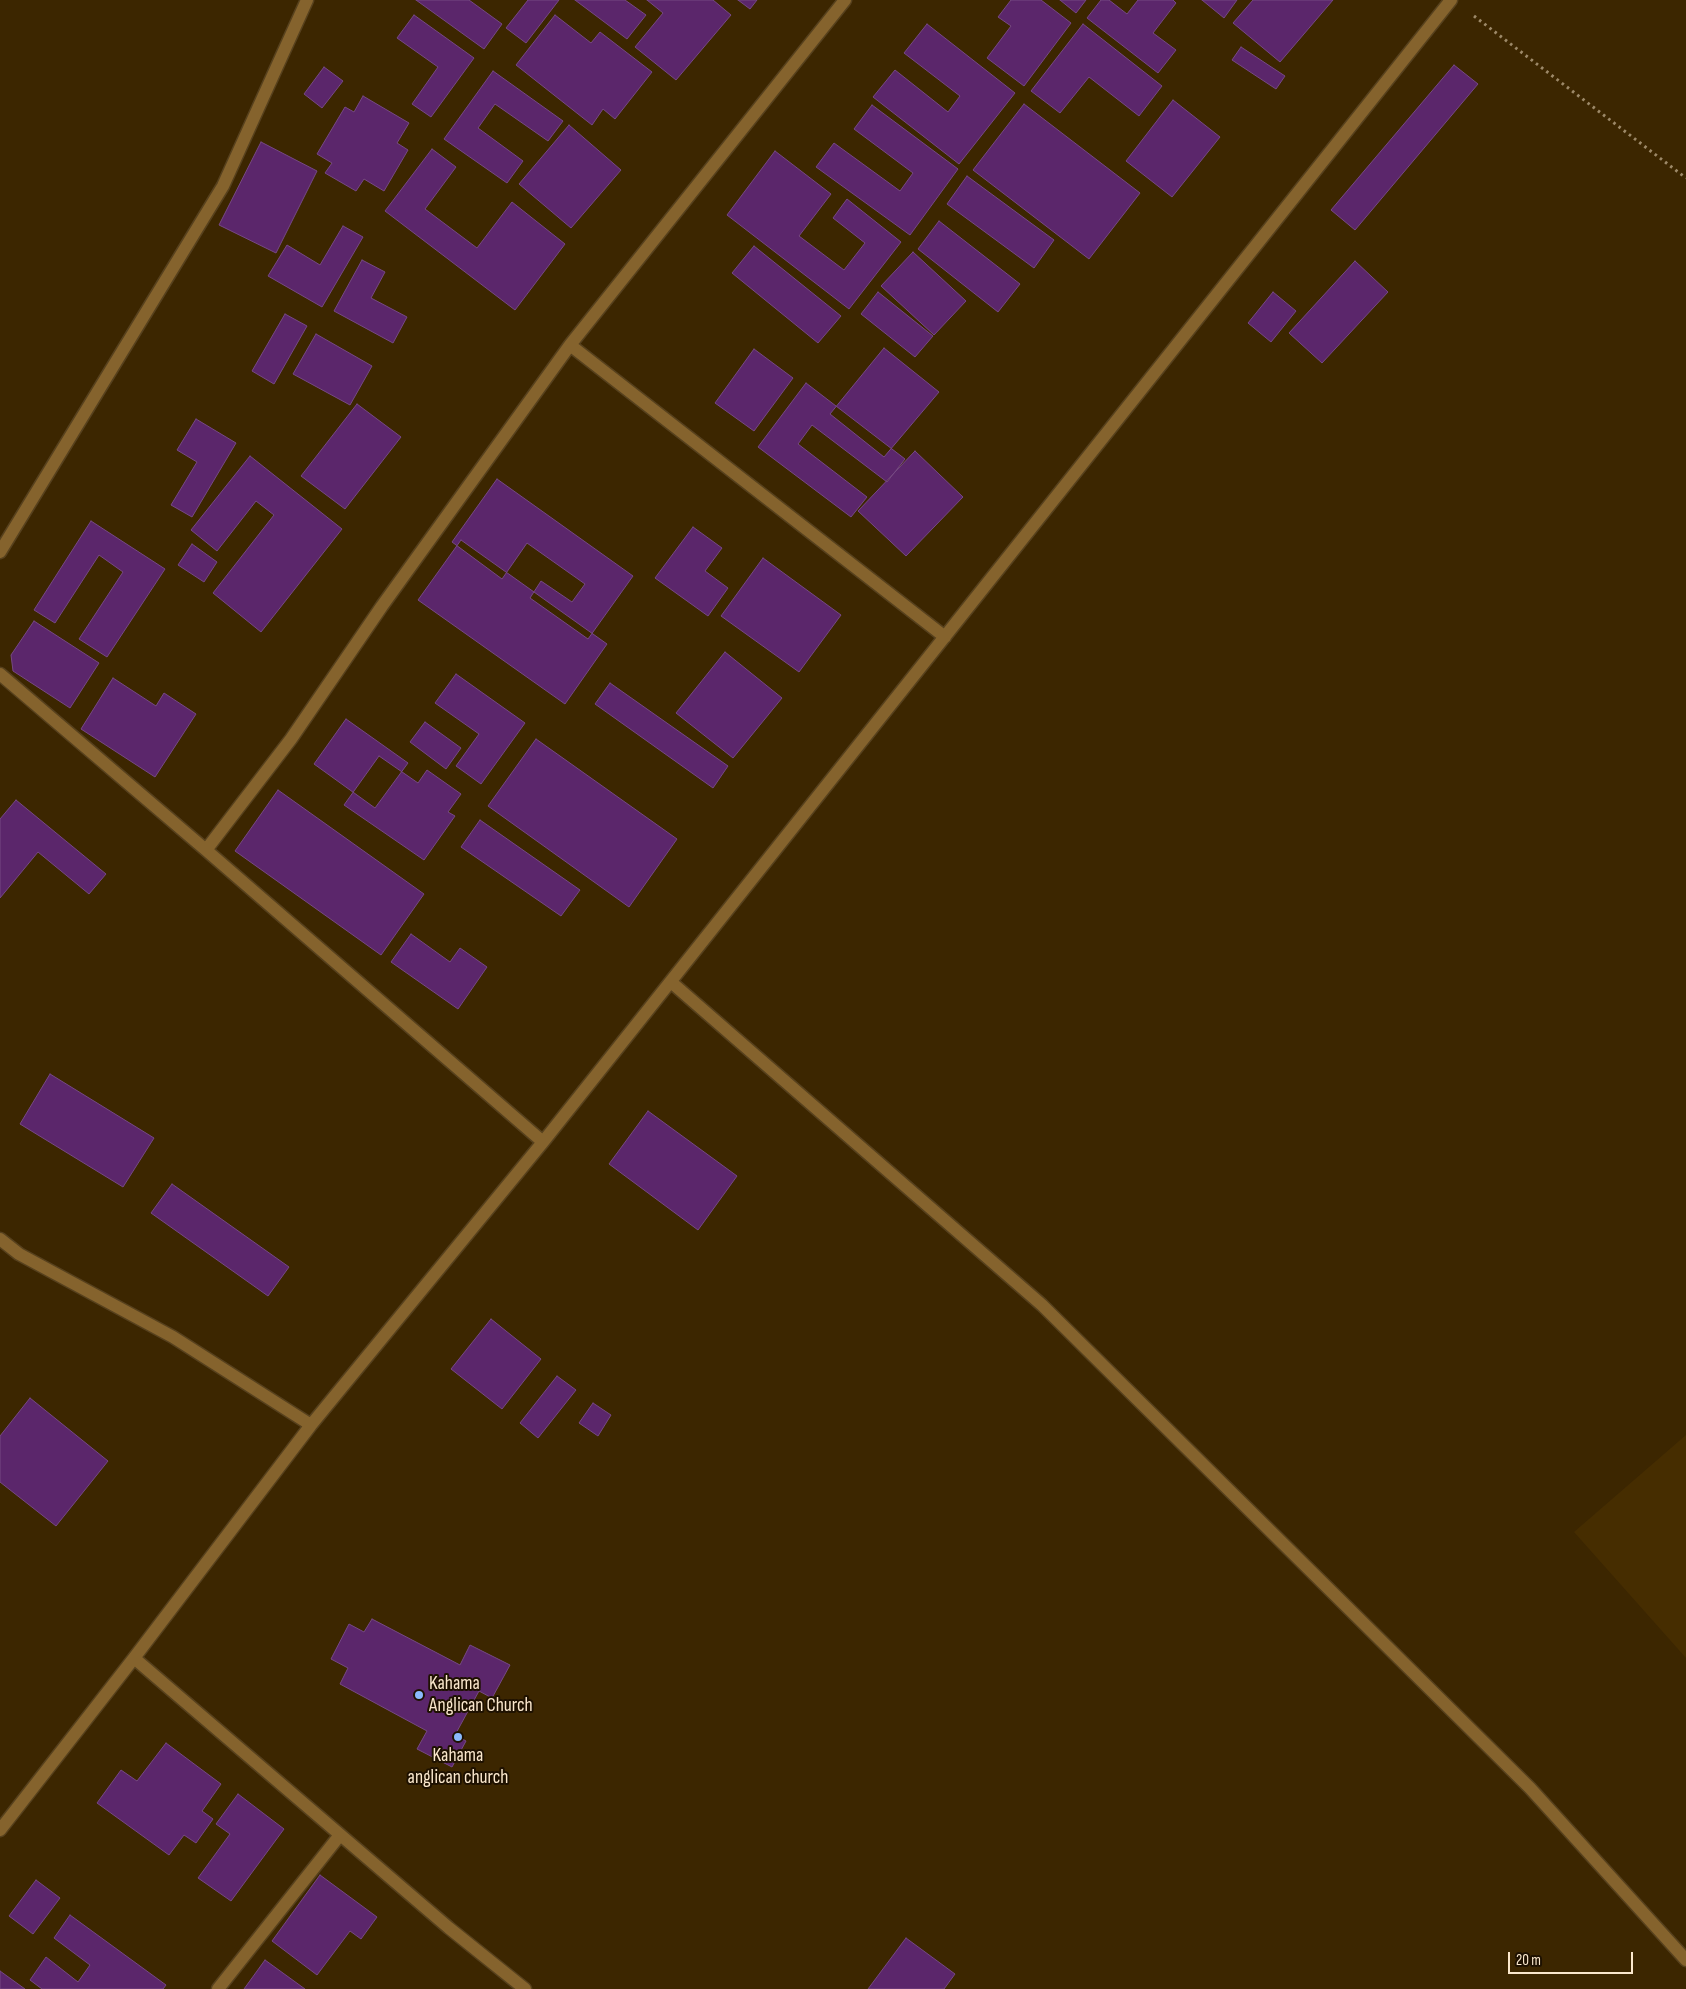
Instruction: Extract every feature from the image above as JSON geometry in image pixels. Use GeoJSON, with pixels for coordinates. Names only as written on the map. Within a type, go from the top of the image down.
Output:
{"type":"FeatureCollection","features":[{"type":"Feature","properties":{"kind":"street"},"geometry":{"type":"LineString","coordinates":[[0,552],[223,186],[307,0]]}},
{"type":"Feature","properties":{"kind":"street"},"geometry":{"type":"LineString","coordinates":[[206,850],[291,739],[382,606],[570,345],[845,0]]}},
{"type":"Feature","properties":{"kind":"street"},"geometry":{"type":"LineString","coordinates":[[0,1830],[134,1658],[311,1425],[543,1142],[671,982],[1451,0]]}},
{"type":"Feature","properties":{"kind":"street"},"geometry":{"type":"LineString","coordinates":[[570,345],[945,636]]}},
{"type":"Feature","properties":{"kind":"street"},"geometry":{"type":"LineString","coordinates":[[0,674],[543,1142]]}},
{"type":"Feature","properties":{"kind":"street"},"geometry":{"type":"LineString","coordinates":[[671,982],[1042,1305],[1530,1788],[1686,1960]]}},
{"type":"Feature","properties":{"kind":"street"},"geometry":{"type":"LineString","coordinates":[[0,1239],[19,1254],[174,1337],[311,1425]]}},
{"type":"Feature","properties":{"kind":"street"},"geometry":{"type":"LineString","coordinates":[[134,1658],[449,1928],[525,1989]]}},
{"type":"Feature","properties":{"kind":"street"},"geometry":{"type":"LineString","coordinates":[[218,1989],[340,1835]]}},
{"type":"Feature","properties":{"kind":"path"},"geometry":{"type":"LineString","coordinates":[[1468,12],[1686,178]]}},
{"type":"Feature","properties":{"kind":"shaded area"},"geometry":{"type":"Polygon","coordinates":[[[1686,1435],[1686,1658],[1574,1532],[1686,1435]]]}},
{"type":"Feature","properties":{"kind":"building"},"geometry":{"type":"Polygon","coordinates":[[[416,0],[469,0],[502,24],[484,49],[416,0]]]}},
{"type":"Feature","properties":{"kind":"building"},"geometry":{"type":"Polygon","coordinates":[[[528,0],[559,0],[526,43],[506,28],[528,0]]]}},
{"type":"Feature","properties":{"kind":"building"},"geometry":{"type":"Polygon","coordinates":[[[575,0],[625,0],[646,15],[627,39],[575,0]]]}},
{"type":"Feature","properties":{"kind":"building"},"geometry":{"type":"Polygon","coordinates":[[[647,0],[713,0],[731,15],[676,80],[635,47],[663,13],[647,0]]]}},
{"type":"Feature","properties":{"kind":"building"},"geometry":{"type":"Polygon","coordinates":[[[738,0],[757,0],[750,9],[738,0]]]}},
{"type":"Feature","properties":{"kind":"building"},"geometry":{"type":"Polygon","coordinates":[[[1011,0],[1041,0],[1071,23],[1024,86],[987,58],[1011,26],[998,17],[1011,0]]]}},
{"type":"Feature","properties":{"kind":"building"},"geometry":{"type":"Polygon","coordinates":[[[1060,0],[1086,0],[1076,13],[1060,0]]]}},
{"type":"Feature","properties":{"kind":"building"},"geometry":{"type":"Polygon","coordinates":[[[1101,0],[1109,0],[1127,14],[1138,0],[1173,0],[1176,3],[1153,33],[1176,50],[1158,73],[1087,18],[1101,0]]]}},
{"type":"Feature","properties":{"kind":"building"},"geometry":{"type":"Polygon","coordinates":[[[1202,0],[1237,0],[1224,18],[1202,0]]]}},
{"type":"Feature","properties":{"kind":"building"},"geometry":{"type":"Polygon","coordinates":[[[1253,0],[1333,0],[1280,62],[1233,23],[1253,0]]]}},
{"type":"Feature","properties":{"kind":"building"},"geometry":{"type":"Polygon","coordinates":[[[414,15],[474,58],[431,117],[412,104],[438,67],[397,38],[414,15]]]}},
{"type":"Feature","properties":{"kind":"building"},"geometry":{"type":"Polygon","coordinates":[[[555,15],[591,43],[600,32],[652,72],[615,119],[603,109],[592,125],[516,65],[555,15]]]}},
{"type":"Feature","properties":{"kind":"building"},"geometry":{"type":"Polygon","coordinates":[[[927,24],[1015,93],[959,164],[873,97],[895,70],[948,112],[960,96],[904,53],[927,24]]]}},
{"type":"Feature","properties":{"kind":"building"},"geometry":{"type":"Polygon","coordinates":[[[1083,24],[1162,86],[1139,116],[1089,77],[1060,113],[1031,91],[1083,24]]]}},
{"type":"Feature","properties":{"kind":"building"},"geometry":{"type":"Polygon","coordinates":[[[1241,47],[1285,76],[1276,89],[1232,60],[1241,47]]]}},
{"type":"Feature","properties":{"kind":"building"},"geometry":{"type":"Polygon","coordinates":[[[1454,65],[1478,84],[1355,230],[1331,210],[1454,65]]]}},
{"type":"Feature","properties":{"kind":"building"},"geometry":{"type":"Polygon","coordinates":[[[324,67],[343,81],[322,108],[304,94],[324,67]]]}},
{"type":"Feature","properties":{"kind":"building"},"geometry":{"type":"Polygon","coordinates":[[[493,71],[563,121],[548,141],[495,104],[478,128],[523,161],[507,183],[444,139],[493,71]]]}},
{"type":"Feature","properties":{"kind":"building"},"geometry":{"type":"Polygon","coordinates":[[[363,96],[409,123],[397,143],[408,150],[384,191],[364,179],[356,191],[325,173],[332,163],[317,154],[345,107],[354,112],[363,96]]]}},
{"type":"Feature","properties":{"kind":"building"},"geometry":{"type":"Polygon","coordinates":[[[1173,100],[1220,137],[1172,197],[1126,161],[1173,100]]]}},
{"type":"Feature","properties":{"kind":"building"},"geometry":{"type":"Polygon","coordinates":[[[1024,104],[1140,193],[1089,259],[973,170],[1024,104]]]}},
{"type":"Feature","properties":{"kind":"building"},"geometry":{"type":"Polygon","coordinates":[[[872,105],[958,169],[910,235],[816,167],[834,143],[900,191],[913,173],[854,129],[872,105]]]}},
{"type":"Feature","properties":{"kind":"building"},"geometry":{"type":"Polygon","coordinates":[[[569,125],[621,170],[571,228],[519,184],[569,125]]]}},
{"type":"Feature","properties":{"kind":"building"},"geometry":{"type":"Polygon","coordinates":[[[261,142],[317,171],[276,253],[219,225],[261,142]]]}},
{"type":"Feature","properties":{"kind":"building"},"geometry":{"type":"Polygon","coordinates":[[[432,149],[456,167],[425,209],[477,248],[512,202],[565,244],[515,310],[385,211],[432,149]]]}},
{"type":"Feature","properties":{"kind":"building"},"geometry":{"type":"Polygon","coordinates":[[[775,151],[831,194],[799,236],[844,270],[865,243],[833,218],[847,199],[901,242],[849,309],[727,215],[775,151]]]}},
{"type":"Feature","properties":{"kind":"building"},"geometry":{"type":"Polygon","coordinates":[[[967,176],[1054,240],[1034,268],[947,204],[967,176]]]}},
{"type":"Feature","properties":{"kind":"building"},"geometry":{"type":"Polygon","coordinates":[[[939,221],[1020,284],[998,312],[918,249],[939,221]]]}},
{"type":"Feature","properties":{"kind":"building"},"geometry":{"type":"Polygon","coordinates":[[[343,226],[363,237],[322,307],[268,276],[287,245],[320,265],[343,226]]]}},
{"type":"Feature","properties":{"kind":"building"},"geometry":{"type":"Polygon","coordinates":[[[754,246],[841,316],[818,343],[732,273],[754,246]]]}},
{"type":"Feature","properties":{"kind":"building"},"geometry":{"type":"Polygon","coordinates":[[[913,252],[966,301],[934,335],[881,286],[913,252]]]}},
{"type":"Feature","properties":{"kind":"building"},"geometry":{"type":"Polygon","coordinates":[[[362,260],[385,272],[371,298],[407,317],[393,343],[334,311],[362,260]]]}},
{"type":"Feature","properties":{"kind":"building"},"geometry":{"type":"Polygon","coordinates":[[[1355,261],[1388,292],[1322,363],[1289,333],[1355,261]]]}},
{"type":"Feature","properties":{"kind":"building"},"geometry":{"type":"Polygon","coordinates":[[[878,292],[933,336],[915,357],[861,314],[878,292]]]}},
{"type":"Feature","properties":{"kind":"building"},"geometry":{"type":"Polygon","coordinates":[[[1273,292],[1296,311],[1271,342],[1248,323],[1273,292]]]}},
{"type":"Feature","properties":{"kind":"building"},"geometry":{"type":"Polygon","coordinates":[[[285,314],[307,326],[274,384],[252,371],[285,314]]]}},
{"type":"Feature","properties":{"kind":"building"},"geometry":{"type":"Polygon","coordinates":[[[316,334],[372,366],[350,405],[293,374],[316,334]]]}},
{"type":"Feature","properties":{"kind":"building"},"geometry":{"type":"Polygon","coordinates":[[[884,348],[939,392],[884,457],[830,414],[884,348]]]}},
{"type":"Feature","properties":{"kind":"building"},"geometry":{"type":"Polygon","coordinates":[[[754,349],[793,378],[754,431],[715,403],[754,349]]]}},
{"type":"Feature","properties":{"kind":"building"},"geometry":{"type":"Polygon","coordinates":[[[806,383],[905,459],[887,482],[812,425],[798,444],[867,497],[851,517],[758,447],[806,383]]]}},
{"type":"Feature","properties":{"kind":"building"},"geometry":{"type":"Polygon","coordinates":[[[357,404],[401,437],[345,509],[301,476],[357,404]]]}},
{"type":"Feature","properties":{"kind":"building"},"geometry":{"type":"Polygon","coordinates":[[[196,419],[236,443],[192,517],[171,505],[197,462],[177,450],[196,419]]]}},
{"type":"Feature","properties":{"kind":"building"},"geometry":{"type":"Polygon","coordinates":[[[915,451],[963,497],[906,556],[858,511],[915,451]]]}},
{"type":"Feature","properties":{"kind":"building"},"geometry":{"type":"Polygon","coordinates":[[[250,456],[342,529],[261,632],[213,593],[274,515],[256,501],[217,551],[191,530],[250,456]]]}},
{"type":"Feature","properties":{"kind":"building"},"geometry":{"type":"Polygon","coordinates":[[[497,479],[633,576],[588,639],[530,598],[541,581],[572,602],[585,584],[527,543],[502,579],[452,542],[497,479]]]}},
{"type":"Feature","properties":{"kind":"building"},"geometry":{"type":"Polygon","coordinates":[[[91,521],[165,569],[107,657],[79,639],[123,572],[99,555],[55,623],[34,610],[91,521]]]}},
{"type":"Feature","properties":{"kind":"building"},"geometry":{"type":"Polygon","coordinates":[[[693,527],[722,548],[705,571],[728,588],[708,616],[655,578],[693,527]]]}},
{"type":"Feature","properties":{"kind":"building"},"geometry":{"type":"Polygon","coordinates":[[[461,540],[607,644],[565,704],[418,600],[461,540]]]}},
{"type":"Feature","properties":{"kind":"building"},"geometry":{"type":"Polygon","coordinates":[[[192,544],[217,562],[204,582],[178,565],[192,544]]]}},
{"type":"Feature","properties":{"kind":"building"},"geometry":{"type":"Polygon","coordinates":[[[763,558],[841,615],[799,672],[721,616],[763,558]]]}},
{"type":"Feature","properties":{"kind":"building"},"geometry":{"type":"Polygon","coordinates":[[[34,621],[99,663],[70,708],[13,671],[11,655],[34,621]]]}},
{"type":"Feature","properties":{"kind":"building"},"geometry":{"type":"Polygon","coordinates":[[[725,652],[782,698],[733,758],[676,713],[725,652]]]}},
{"type":"Feature","properties":{"kind":"building"},"geometry":{"type":"Polygon","coordinates":[[[456,674],[525,723],[481,784],[456,766],[479,734],[435,703],[456,674]]]}},
{"type":"Feature","properties":{"kind":"building"},"geometry":{"type":"Polygon","coordinates":[[[113,678],[156,706],[164,693],[196,714],[155,777],[81,729],[113,678]]]}},
{"type":"Feature","properties":{"kind":"building"},"geometry":{"type":"Polygon","coordinates":[[[610,683],[728,766],[713,788],[595,704],[610,683]]]}},
{"type":"Feature","properties":{"kind":"building"},"geometry":{"type":"Polygon","coordinates":[[[346,719],[408,763],[375,808],[314,764],[346,719]]]}},
{"type":"Feature","properties":{"kind":"building"},"geometry":{"type":"Polygon","coordinates":[[[425,722],[461,748],[446,769],[410,742],[425,722]]]}},
{"type":"Feature","properties":{"kind":"building"},"geometry":{"type":"Polygon","coordinates":[[[536,739],[677,839],[629,907],[488,806],[536,739]]]}},
{"type":"Feature","properties":{"kind":"building"},"geometry":{"type":"Polygon","coordinates":[[[379,756],[418,783],[427,770],[461,794],[448,812],[455,816],[424,860],[344,805],[379,756]]]}},
{"type":"Feature","properties":{"kind":"building"},"geometry":{"type":"Polygon","coordinates":[[[278,790],[424,894],[381,955],[235,851],[278,790]]]}},
{"type":"Feature","properties":{"kind":"building"},"geometry":{"type":"Polygon","coordinates":[[[16,800],[106,874],[89,894],[38,852],[0,898],[0,819],[16,800]]]}},
{"type":"Feature","properties":{"kind":"building"},"geometry":{"type":"Polygon","coordinates":[[[480,820],[580,890],[561,916],[461,847],[480,820]]]}},
{"type":"Feature","properties":{"kind":"building"},"geometry":{"type":"Polygon","coordinates":[[[411,934],[450,962],[460,948],[487,967],[458,1009],[391,962],[411,934]]]}},
{"type":"Feature","properties":{"kind":"building"},"geometry":{"type":"Polygon","coordinates":[[[50,1074],[154,1138],[123,1187],[20,1124],[50,1074]]]}},
{"type":"Feature","properties":{"kind":"building"},"geometry":{"type":"Polygon","coordinates":[[[648,1111],[737,1176],[698,1230],[609,1164],[648,1111]]]}},
{"type":"Feature","properties":{"kind":"building"},"geometry":{"type":"Polygon","coordinates":[[[172,1184],[289,1267],[268,1296],[151,1213],[172,1184]]]}},
{"type":"Feature","properties":{"kind":"building"},"geometry":{"type":"Polygon","coordinates":[[[491,1319],[541,1359],[502,1409],[451,1369],[491,1319]]]}},
{"type":"Feature","properties":{"kind":"building"},"geometry":{"type":"Polygon","coordinates":[[[557,1376],[576,1390],[538,1438],[520,1423],[557,1376]]]}},
{"type":"Feature","properties":{"kind":"building"},"geometry":{"type":"Polygon","coordinates":[[[30,1398],[108,1461],[56,1526],[0,1482],[0,1436],[30,1398]]]}},
{"type":"Feature","properties":{"kind":"building"},"geometry":{"type":"Polygon","coordinates":[[[593,1403],[611,1415],[598,1436],[579,1423],[593,1403]]]}},
{"type":"Feature","properties":{"kind":"building","name":"Kahama Anglican Church"},"geometry":{"type":"Polygon","coordinates":[[[372,1619],[460,1665],[470,1645],[510,1665],[492,1698],[479,1691],[455,1735],[466,1741],[452,1767],[417,1749],[427,1731],[340,1684],[348,1668],[331,1659],[349,1624],[364,1632],[372,1619]]]}},
{"type":"Feature","properties":{"kind":"building"},"geometry":{"type":"Polygon","coordinates":[[[166,1743],[221,1784],[202,1811],[213,1819],[196,1843],[184,1835],[169,1855],[97,1803],[121,1770],[137,1781],[166,1743]]]}},
{"type":"Feature","properties":{"kind":"building"},"geometry":{"type":"Polygon","coordinates":[[[238,1794],[284,1829],[231,1901],[198,1878],[230,1834],[216,1824],[238,1794]]]}},
{"type":"Feature","properties":{"kind":"building"},"geometry":{"type":"Polygon","coordinates":[[[320,1875],[377,1917],[361,1939],[350,1931],[317,1975],[272,1941],[320,1875]]]}},
{"type":"Feature","properties":{"kind":"building"},"geometry":{"type":"Polygon","coordinates":[[[36,1880],[60,1898],[33,1934],[9,1916],[36,1880]]]}},
{"type":"Feature","properties":{"kind":"building"},"geometry":{"type":"Polygon","coordinates":[[[70,1915],[166,1985],[163,1989],[42,1989],[30,1980],[46,1957],[78,1982],[90,1965],[54,1938],[70,1915]]]}},
{"type":"Feature","properties":{"kind":"building"},"geometry":{"type":"Polygon","coordinates":[[[906,1938],[955,1974],[944,1989],[868,1989],[906,1938]]]}},
{"type":"Feature","properties":{"kind":"building"},"geometry":{"type":"Polygon","coordinates":[[[265,1960],[305,1989],[244,1989],[265,1960]]]}},
{"type":"Feature","properties":{"kind":"building"},"geometry":{"type":"Polygon","coordinates":[[[0,1971],[25,1989],[0,1989],[0,1971]]]}},
{"type":"Feature","properties":{"kind":"place","name":"Kahama Anglican Church"},"geometry":{"type":"Point","coordinates":[419,1695]}},
{"type":"Feature","properties":{"kind":"place","name":"Kahama anglican church"},"geometry":{"type":"Point","coordinates":[458,1737]}}]}
